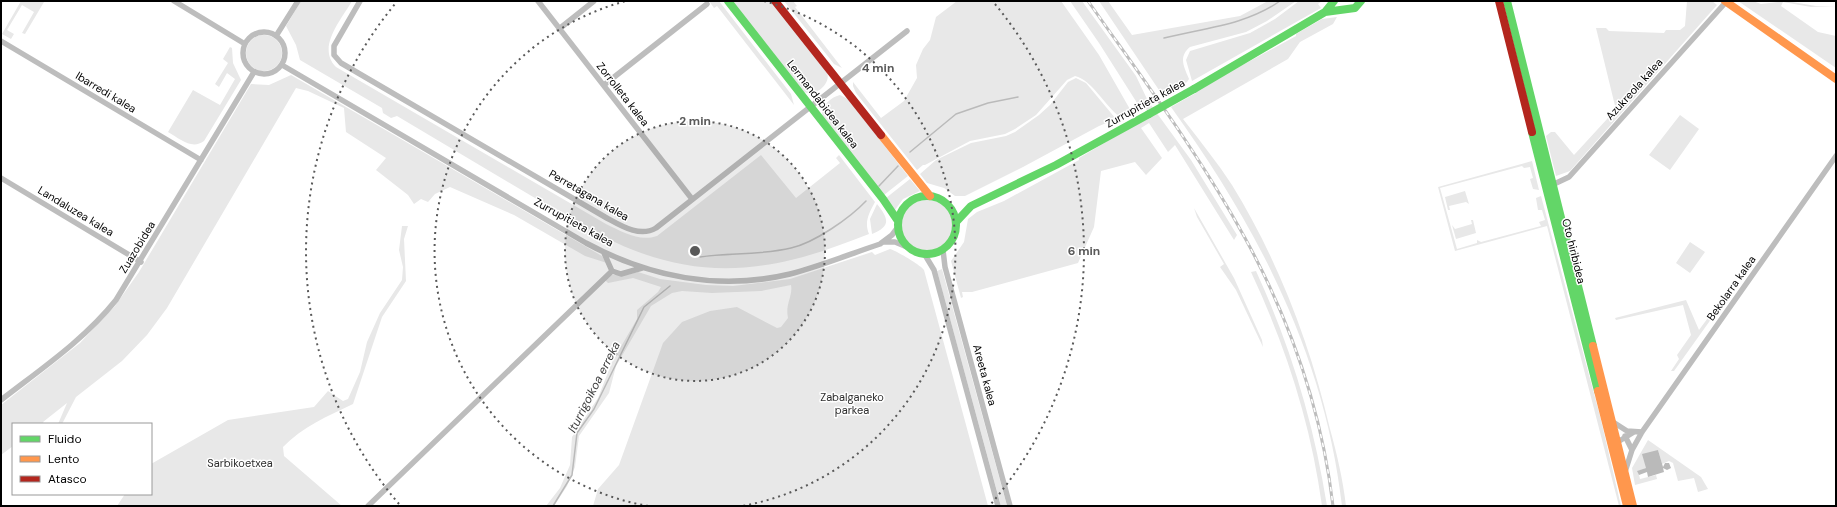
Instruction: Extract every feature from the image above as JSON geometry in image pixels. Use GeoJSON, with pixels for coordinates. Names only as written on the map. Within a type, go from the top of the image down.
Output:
{"type":"FeatureCollection","features":[{"type":"Feature","properties":{"kind":"street"},"geometry":{"type":"LineString","coordinates":[[174,1],[245,44]]}},
{"type":"Feature","properties":{"kind":"street"},"geometry":{"type":"LineString","coordinates":[[276,36],[298,1]]}},
{"type":"Feature","properties":{"kind":"street","name":"Perretagana kalea"},"geometry":{"type":"LineString","coordinates":[[360,1],[334,46],[334,55],[341,63],[626,228],[639,232],[650,232],[907,30]]}},
{"type":"Feature","properties":{"kind":"street","name":"Zorrolleta kalea"},"geometry":{"type":"LineString","coordinates":[[538,1],[692,199]]}},
{"type":"Feature","properties":{"kind":"street"},"geometry":{"type":"LineString","coordinates":[[559,29],[594,1]]}},
{"type":"Feature","properties":{"kind":"street","name":"Lermandabidea kalea"},"geometry":{"type":"LineString","coordinates":[[728,1],[883,199],[898,224]]}},
{"type":"Feature","properties":{"kind":"street"},"geometry":{"type":"LineString","coordinates":[[775,1],[930,196]]}},
{"type":"Feature","properties":{"kind":"street","name":"Zurrupitieta kalea"},"geometry":{"type":"LineString","coordinates":[[1325,12],[1334,1]]}},
{"type":"Feature","properties":{"kind":"street"},"geometry":{"type":"LineString","coordinates":[[1340,1],[1347,8]]}},
{"type":"Feature","properties":{"kind":"street","name":"Zurrupitieta kalea"},"geometry":{"type":"LineString","coordinates":[[956,222],[971,206],[1056,165],[1149,114],[1325,12],[1355,8],[1362,1]]}},
{"type":"Feature","properties":{"kind":"street","name":"Oto hiribidea"},"geometry":{"type":"LineString","coordinates":[[1499,1],[1615,443],[1625,472],[1633,506]]}},
{"type":"Feature","properties":{"kind":"street","name":"Oto hiribidea"},"geometry":{"type":"LineString","coordinates":[[1507,1],[1612,422],[1627,506]]}},
{"type":"Feature","properties":{"kind":"street"},"geometry":{"type":"LineString","coordinates":[[1725,1],[1836,79]]}},
{"type":"Feature","properties":{"kind":"street","name":"Azukreola kalea"},"geometry":{"type":"LineString","coordinates":[[1552,185],[1569,177],[1725,1]]}},
{"type":"Feature","properties":{"kind":"street"},"geometry":{"type":"LineString","coordinates":[[604,85],[707,4]]}},
{"type":"Feature","properties":{"kind":"street"},"geometry":{"type":"LineString","coordinates":[[261,32],[276,36],[284,46],[285,59],[282,65],[269,74],[254,72],[246,65],[244,60],[245,44],[252,36],[261,32]]}},
{"type":"Feature","properties":{"kind":"street","name":"Ibarredi kalea"},"geometry":{"type":"LineString","coordinates":[[1,41],[201,160]]}},
{"type":"Feature","properties":{"kind":"street","name":"Zurrupitieta kalea"},"geometry":{"type":"LineString","coordinates":[[282,65],[604,253],[642,268],[693,279],[748,280],[790,274],[884,242],[895,242],[907,247]]}},
{"type":"Feature","properties":{"kind":"street","name":"Zuazobidea"},"geometry":{"type":"LineString","coordinates":[[1,400],[79,339],[116,300],[141,262],[254,72]]}},
{"type":"Feature","properties":{"kind":"street","name":"Bekolarra kalea"},"geometry":{"type":"LineString","coordinates":[[1625,472],[1632,450],[1642,432],[1836,156]]}},
{"type":"Feature","properties":{"kind":"street","name":"Landaluzea kalea"},"geometry":{"type":"LineString","coordinates":[[1,178],[141,262]]}},
{"type":"Feature","properties":{"kind":"street"},"geometry":{"type":"LineString","coordinates":[[922,196],[930,196],[945,202],[950,208],[956,222],[955,235],[948,246],[935,254],[926,255],[919,254],[907,247],[899,234],[898,224],[904,208],[909,202],[922,196]]}},
{"type":"Feature","properties":{"kind":"street","name":"Zurrupitieta kalea"},"geometry":{"type":"LineString","coordinates":[[950,208],[971,206]]}},
{"type":"Feature","properties":{"kind":"street","name":"Zurrupitieta kalea"},"geometry":{"type":"LineString","coordinates":[[884,242],[898,224]]}},
{"type":"Feature","properties":{"kind":"street","name":"Areeta kalea"},"geometry":{"type":"LineString","coordinates":[[943,250],[945,267],[1010,506]]}},
{"type":"Feature","properties":{"kind":"street"},"geometry":{"type":"LineString","coordinates":[[604,253],[612,271],[621,274],[642,268]]}},
{"type":"Feature","properties":{"kind":"street","name":"Areeta kalea"},"geometry":{"type":"LineString","coordinates":[[926,255],[934,270],[998,506]]}},
{"type":"Feature","properties":{"kind":"street"},"geometry":{"type":"LineString","coordinates":[[368,506],[612,271]]}},
{"type":"Feature","properties":{"kind":"street"},"geometry":{"type":"LineString","coordinates":[[1612,422],[1623,430],[1642,432]]}},
{"type":"Feature","properties":{"kind":"street"},"geometry":{"type":"LineString","coordinates":[[1615,443],[1634,432]]}},
{"type":"Feature","properties":{"kind":"street"},"geometry":{"type":"LineString","coordinates":[[1625,436],[1632,450]]}},
{"type":"Feature","properties":{"kind":"green space"},"geometry":{"type":"Polygon","coordinates":[[[21,1],[44,2],[25,34],[22,33],[34,12],[22,5],[7,30],[14,34],[11,39],[2,34],[21,1]]]}},
{"type":"Feature","properties":{"kind":"green space"},"geometry":{"type":"Polygon","coordinates":[[[301,1],[352,1],[337,25],[330,42],[329,51],[331,59],[336,67],[606,224],[625,233],[644,238],[657,236],[761,155],[796,198],[840,163],[836,158],[839,155],[875,202],[867,222],[869,234],[801,258],[762,266],[708,268],[656,258],[606,238],[580,224],[577,228],[571,224],[572,220],[397,116],[391,118],[383,113],[382,108],[300,60],[296,45],[286,26],[301,1]]]}},
{"type":"Feature","properties":{"kind":"green space"},"geometry":{"type":"Polygon","coordinates":[[[709,1],[719,1],[791,94],[794,105],[717,6],[714,8],[709,1]]]}},
{"type":"Feature","properties":{"kind":"green space"},"geometry":{"type":"Polygon","coordinates":[[[732,1],[771,1],[827,72],[827,81],[821,89],[812,93],[803,91],[732,1]]]}},
{"type":"Feature","properties":{"kind":"green space"},"geometry":{"type":"Polygon","coordinates":[[[784,1],[793,1],[797,6],[795,7],[842,68],[834,64],[784,1]]]}},
{"type":"Feature","properties":{"kind":"green space"},"geometry":{"type":"Polygon","coordinates":[[[957,1],[1061,1],[1099,55],[1131,111],[1139,106],[1070,1],[1082,1],[1136,76],[1148,101],[1191,160],[1237,235],[1234,240],[1175,145],[1168,152],[1149,123],[1141,128],[1162,158],[1146,175],[1135,162],[1101,171],[1094,227],[1078,263],[972,292],[962,292],[963,297],[961,298],[951,261],[964,242],[968,219],[977,212],[1004,201],[1079,160],[1079,158],[1150,116],[1145,107],[1120,117],[1093,88],[1081,78],[1075,76],[1067,80],[1036,115],[1015,129],[1005,134],[970,141],[923,165],[917,170],[856,93],[853,82],[881,118],[904,101],[917,78],[916,65],[923,49],[930,40],[936,17],[957,1]]]}},
{"type":"Feature","properties":{"kind":"green space"},"geometry":{"type":"Polygon","coordinates":[[[1099,1],[1108,1],[1132,35],[1240,16],[1268,1],[1296,1],[1267,21],[1246,32],[1190,47],[1186,51],[1183,58],[1184,66],[1189,79],[1187,82],[1163,96],[1099,1]]]}},
{"type":"Feature","properties":{"kind":"green space"},"geometry":{"type":"Polygon","coordinates":[[[1299,1],[1322,1],[1318,4],[1321,8],[1192,81],[1186,60],[1190,51],[1250,33],[1275,19],[1299,1]]]}},
{"type":"Feature","properties":{"kind":"green space"},"geometry":{"type":"Polygon","coordinates":[[[1687,1],[1712,1],[1717,5],[1570,171],[1556,176],[1546,136],[1551,132],[1555,132],[1574,155],[1608,118],[1614,117],[1617,114],[1596,28],[1606,28],[1609,31],[1664,33],[1666,30],[1680,30],[1685,26],[1687,1]]]}},
{"type":"Feature","properties":{"kind":"green space"},"geometry":{"type":"Polygon","coordinates":[[[1738,1],[1753,1],[1761,4],[1786,1],[1816,6],[1836,6],[1811,7],[1783,2],[1781,6],[1818,32],[1836,36],[1836,68],[1738,1]]]}},
{"type":"Feature","properties":{"kind":"green space"},"geometry":{"type":"Polygon","coordinates":[[[1337,17],[1333,24],[1300,42],[1288,59],[1183,119],[1232,185],[1249,213],[1278,272],[1291,303],[1313,365],[1340,467],[1346,506],[1342,506],[1333,451],[1320,397],[1303,346],[1283,296],[1259,247],[1232,199],[1203,153],[1171,107],[1196,93],[1195,91],[1296,36],[1296,34],[1322,19],[1337,17]]]}},
{"type":"Feature","properties":{"kind":"green space"},"geometry":{"type":"Polygon","coordinates":[[[264,35],[277,40],[282,53],[277,66],[264,71],[251,66],[246,53],[251,40],[264,35]]]}},
{"type":"Feature","properties":{"kind":"green space"},"geometry":{"type":"Polygon","coordinates":[[[230,47],[232,48],[233,63],[241,80],[204,141],[190,144],[168,132],[193,90],[220,105],[235,79],[227,73],[219,87],[215,84],[228,63],[223,59],[230,47]]]}},
{"type":"Feature","properties":{"kind":"green space"},"geometry":{"type":"Polygon","coordinates":[[[291,75],[602,256],[607,263],[585,256],[514,215],[450,187],[435,194],[428,202],[421,199],[414,204],[408,195],[376,170],[386,158],[346,132],[344,108],[308,91],[296,88],[167,308],[147,335],[122,361],[76,397],[63,423],[58,423],[67,403],[44,423],[12,423],[12,447],[1,455],[1,405],[80,343],[115,306],[139,272],[251,84],[269,85],[291,75]]]}},
{"type":"Feature","properties":{"kind":"green space"},"geometry":{"type":"Polygon","coordinates":[[[1076,78],[1086,83],[1116,119],[1099,126],[965,196],[955,196],[944,188],[927,183],[920,174],[936,160],[971,143],[1006,136],[1015,132],[1039,115],[1050,105],[1068,82],[1076,78]]]}},
{"type":"Feature","properties":{"kind":"green space"},"geometry":{"type":"Polygon","coordinates":[[[840,95],[848,99],[908,176],[884,195],[823,118],[822,114],[824,106],[830,100],[840,95]]]}},
{"type":"Feature","properties":{"kind":"green space"},"geometry":{"type":"Polygon","coordinates":[[[1680,115],[1699,129],[1670,170],[1649,155],[1680,115]]]}},
{"type":"Feature","properties":{"kind":"green space"},"geometry":{"type":"Polygon","coordinates":[[[1532,161],[1539,190],[1533,189],[1530,179],[1533,178],[1530,167],[1524,168],[1522,166],[1440,188],[1457,249],[1477,243],[1477,240],[1481,242],[1541,226],[1539,222],[1545,220],[1542,210],[1538,210],[1536,198],[1541,196],[1600,416],[1621,506],[1619,506],[1547,226],[1455,251],[1438,187],[1532,161]]]}},
{"type":"Feature","properties":{"kind":"green space"},"geometry":{"type":"Polygon","coordinates":[[[910,179],[920,191],[903,199],[895,210],[886,198],[910,179]]]}},
{"type":"Feature","properties":{"kind":"green space"},"geometry":{"type":"Polygon","coordinates":[[[1465,191],[1469,204],[1466,202],[1449,206],[1450,210],[1448,210],[1445,197],[1465,191]]]}},
{"type":"Feature","properties":{"kind":"green space"},"geometry":{"type":"Polygon","coordinates":[[[927,200],[941,204],[949,212],[953,226],[949,240],[941,248],[927,252],[913,248],[905,240],[901,226],[905,212],[913,204],[927,200]]]}},
{"type":"Feature","properties":{"kind":"green space"},"geometry":{"type":"Polygon","coordinates":[[[877,204],[886,218],[886,222],[882,228],[872,234],[870,219],[877,204]]]}},
{"type":"Feature","properties":{"kind":"green space"},"geometry":{"type":"Polygon","coordinates":[[[1194,208],[1234,278],[1262,340],[1263,347],[1236,290],[1220,267],[1224,264],[1197,217],[1194,208]]]}},
{"type":"Feature","properties":{"kind":"green space"},"geometry":{"type":"Polygon","coordinates":[[[1471,220],[1473,220],[1476,233],[1456,239],[1452,225],[1455,229],[1472,224],[1471,220]]]}},
{"type":"Feature","properties":{"kind":"green space","name":"Sarbikoetxea"},"geometry":{"type":"Polygon","coordinates":[[[402,226],[408,226],[404,239],[406,281],[382,317],[353,404],[307,428],[283,447],[284,456],[342,506],[117,506],[124,495],[152,495],[152,463],[228,420],[314,407],[328,391],[343,401],[348,399],[360,372],[367,342],[380,313],[402,280],[403,267],[399,250],[402,226]]]}},
{"type":"Feature","properties":{"kind":"green space"},"geometry":{"type":"Polygon","coordinates":[[[1690,242],[1705,252],[1690,273],[1676,263],[1690,242]]]}},
{"type":"Feature","properties":{"kind":"green space","name":"Zabalganeko parkea"},"geometry":{"type":"Polygon","coordinates":[[[890,249],[908,258],[924,270],[988,506],[593,506],[598,489],[619,465],[663,343],[682,322],[710,311],[737,307],[777,328],[781,327],[788,318],[787,308],[791,293],[791,285],[761,291],[712,293],[682,291],[672,293],[651,306],[616,366],[609,393],[579,436],[575,467],[567,486],[554,506],[546,506],[560,488],[570,465],[572,437],[598,398],[612,362],[637,319],[637,310],[658,292],[661,287],[633,278],[608,283],[605,280],[607,275],[627,275],[638,272],[660,279],[706,285],[733,286],[790,279],[872,252],[875,255],[890,249]]]}},
{"type":"Feature","properties":{"kind":"green space"},"geometry":{"type":"Polygon","coordinates":[[[942,269],[1007,506],[1001,506],[937,271],[942,269]]]}},
{"type":"Feature","properties":{"kind":"green space"},"geometry":{"type":"Polygon","coordinates":[[[1256,271],[1280,328],[1300,386],[1322,475],[1327,506],[1322,506],[1311,445],[1296,386],[1264,300],[1251,272],[1256,271]]]}},
{"type":"Feature","properties":{"kind":"green space"},"geometry":{"type":"Polygon","coordinates":[[[1686,300],[1699,330],[1713,311],[1714,315],[1674,371],[1671,371],[1679,359],[1677,355],[1691,335],[1683,305],[1616,320],[1615,318],[1686,300]]]}},
{"type":"Feature","properties":{"kind":"green space"},"geometry":{"type":"Polygon","coordinates":[[[1648,440],[1701,477],[1708,489],[1698,492],[1694,478],[1678,481],[1673,463],[1669,461],[1662,464],[1658,450],[1646,468],[1638,471],[1640,479],[1656,475],[1657,479],[1635,485],[1632,468],[1648,440]]]}},
{"type":"Feature","properties":{"kind":"shaded area"},"geometry":{"type":"Polygon","coordinates":[[[1658,450],[1663,467],[1665,463],[1669,463],[1671,468],[1667,470],[1663,468],[1664,472],[1648,477],[1647,472],[1639,475],[1637,471],[1646,468],[1642,454],[1658,450]]]}},
{"type":"Feature","properties":{"kind":"waterway","name":"Iturrigoikoa erreka"},"geometry":{"type":"LineString","coordinates":[[1164,38],[1239,21],[1253,16],[1280,1]]}},
{"type":"Feature","properties":{"kind":"waterway","name":"Iturrigoikoa erreka"},"geometry":{"type":"LineString","coordinates":[[910,152],[956,114],[988,103],[1018,97]]}},
{"type":"Feature","properties":{"kind":"waterway","name":"Iturrigoikoa erreka"},"geometry":{"type":"LineString","coordinates":[[879,186],[898,166]]}},
{"type":"Feature","properties":{"kind":"waterway","name":"Iturrigoikoa erreka"},"geometry":{"type":"LineString","coordinates":[[700,257],[769,252],[800,245],[831,229],[851,215],[866,201]]}},
{"type":"Feature","properties":{"kind":"waterway","name":"Iturrigoikoa erreka"},"geometry":{"type":"LineString","coordinates":[[553,506],[572,475],[577,433],[594,409],[644,307],[670,286]]}},
{"type":"Feature","properties":{"kind":"railway"},"geometry":{"type":"LineString","coordinates":[[1088,1],[1190,147],[1228,207],[1261,269],[1290,334],[1302,368],[1321,436],[1333,506]]}},
{"type":"Feature","properties":{"kind":"traffic: fast"},"geometry":{"type":"LineString","coordinates":[[728,1],[883,199],[898,221]]}},
{"type":"Feature","properties":{"kind":"traffic: fast"},"geometry":{"type":"LineString","coordinates":[[1325,12],[1334,1]]}},
{"type":"Feature","properties":{"kind":"traffic: fast"},"geometry":{"type":"LineString","coordinates":[[1194,89],[1325,12],[1355,8],[1361,1]]}},
{"type":"Feature","properties":{"kind":"traffic: fast"},"geometry":{"type":"LineString","coordinates":[[1507,1],[1593,346]]}},
{"type":"Feature","properties":{"kind":"traffic: fast"},"geometry":{"type":"LineString","coordinates":[[1149,114],[1194,89]]}},
{"type":"Feature","properties":{"kind":"traffic: fast"},"geometry":{"type":"LineString","coordinates":[[956,222],[971,206],[1056,165],[1149,114]]}},
{"type":"Feature","properties":{"kind":"traffic: fast"},"geometry":{"type":"LineString","coordinates":[[1532,132],[1598,391]]}},
{"type":"Feature","properties":{"kind":"traffic: fast"},"geometry":{"type":"LineString","coordinates":[[921,196],[933,196],[948,204],[956,219],[956,225],[956,231],[948,246],[933,254],[921,254],[906,246],[898,231],[898,219],[906,204],[921,196]]}},
{"type":"Feature","properties":{"kind":"traffic: slow"},"geometry":{"type":"LineString","coordinates":[[1725,1],[1836,79]]}},
{"type":"Feature","properties":{"kind":"traffic: slow"},"geometry":{"type":"LineString","coordinates":[[881,135],[930,196]]}},
{"type":"Feature","properties":{"kind":"traffic: slow"},"geometry":{"type":"LineString","coordinates":[[1593,346],[1633,506]]}},
{"type":"Feature","properties":{"kind":"traffic: slow"},"geometry":{"type":"LineString","coordinates":[[1598,391],[1627,506]]}},
{"type":"Feature","properties":{"kind":"traffic: jam"},"geometry":{"type":"LineString","coordinates":[[775,1],[881,135]]}},
{"type":"Feature","properties":{"kind":"traffic: jam"},"geometry":{"type":"LineString","coordinates":[[1499,1],[1532,132]]}}]}
